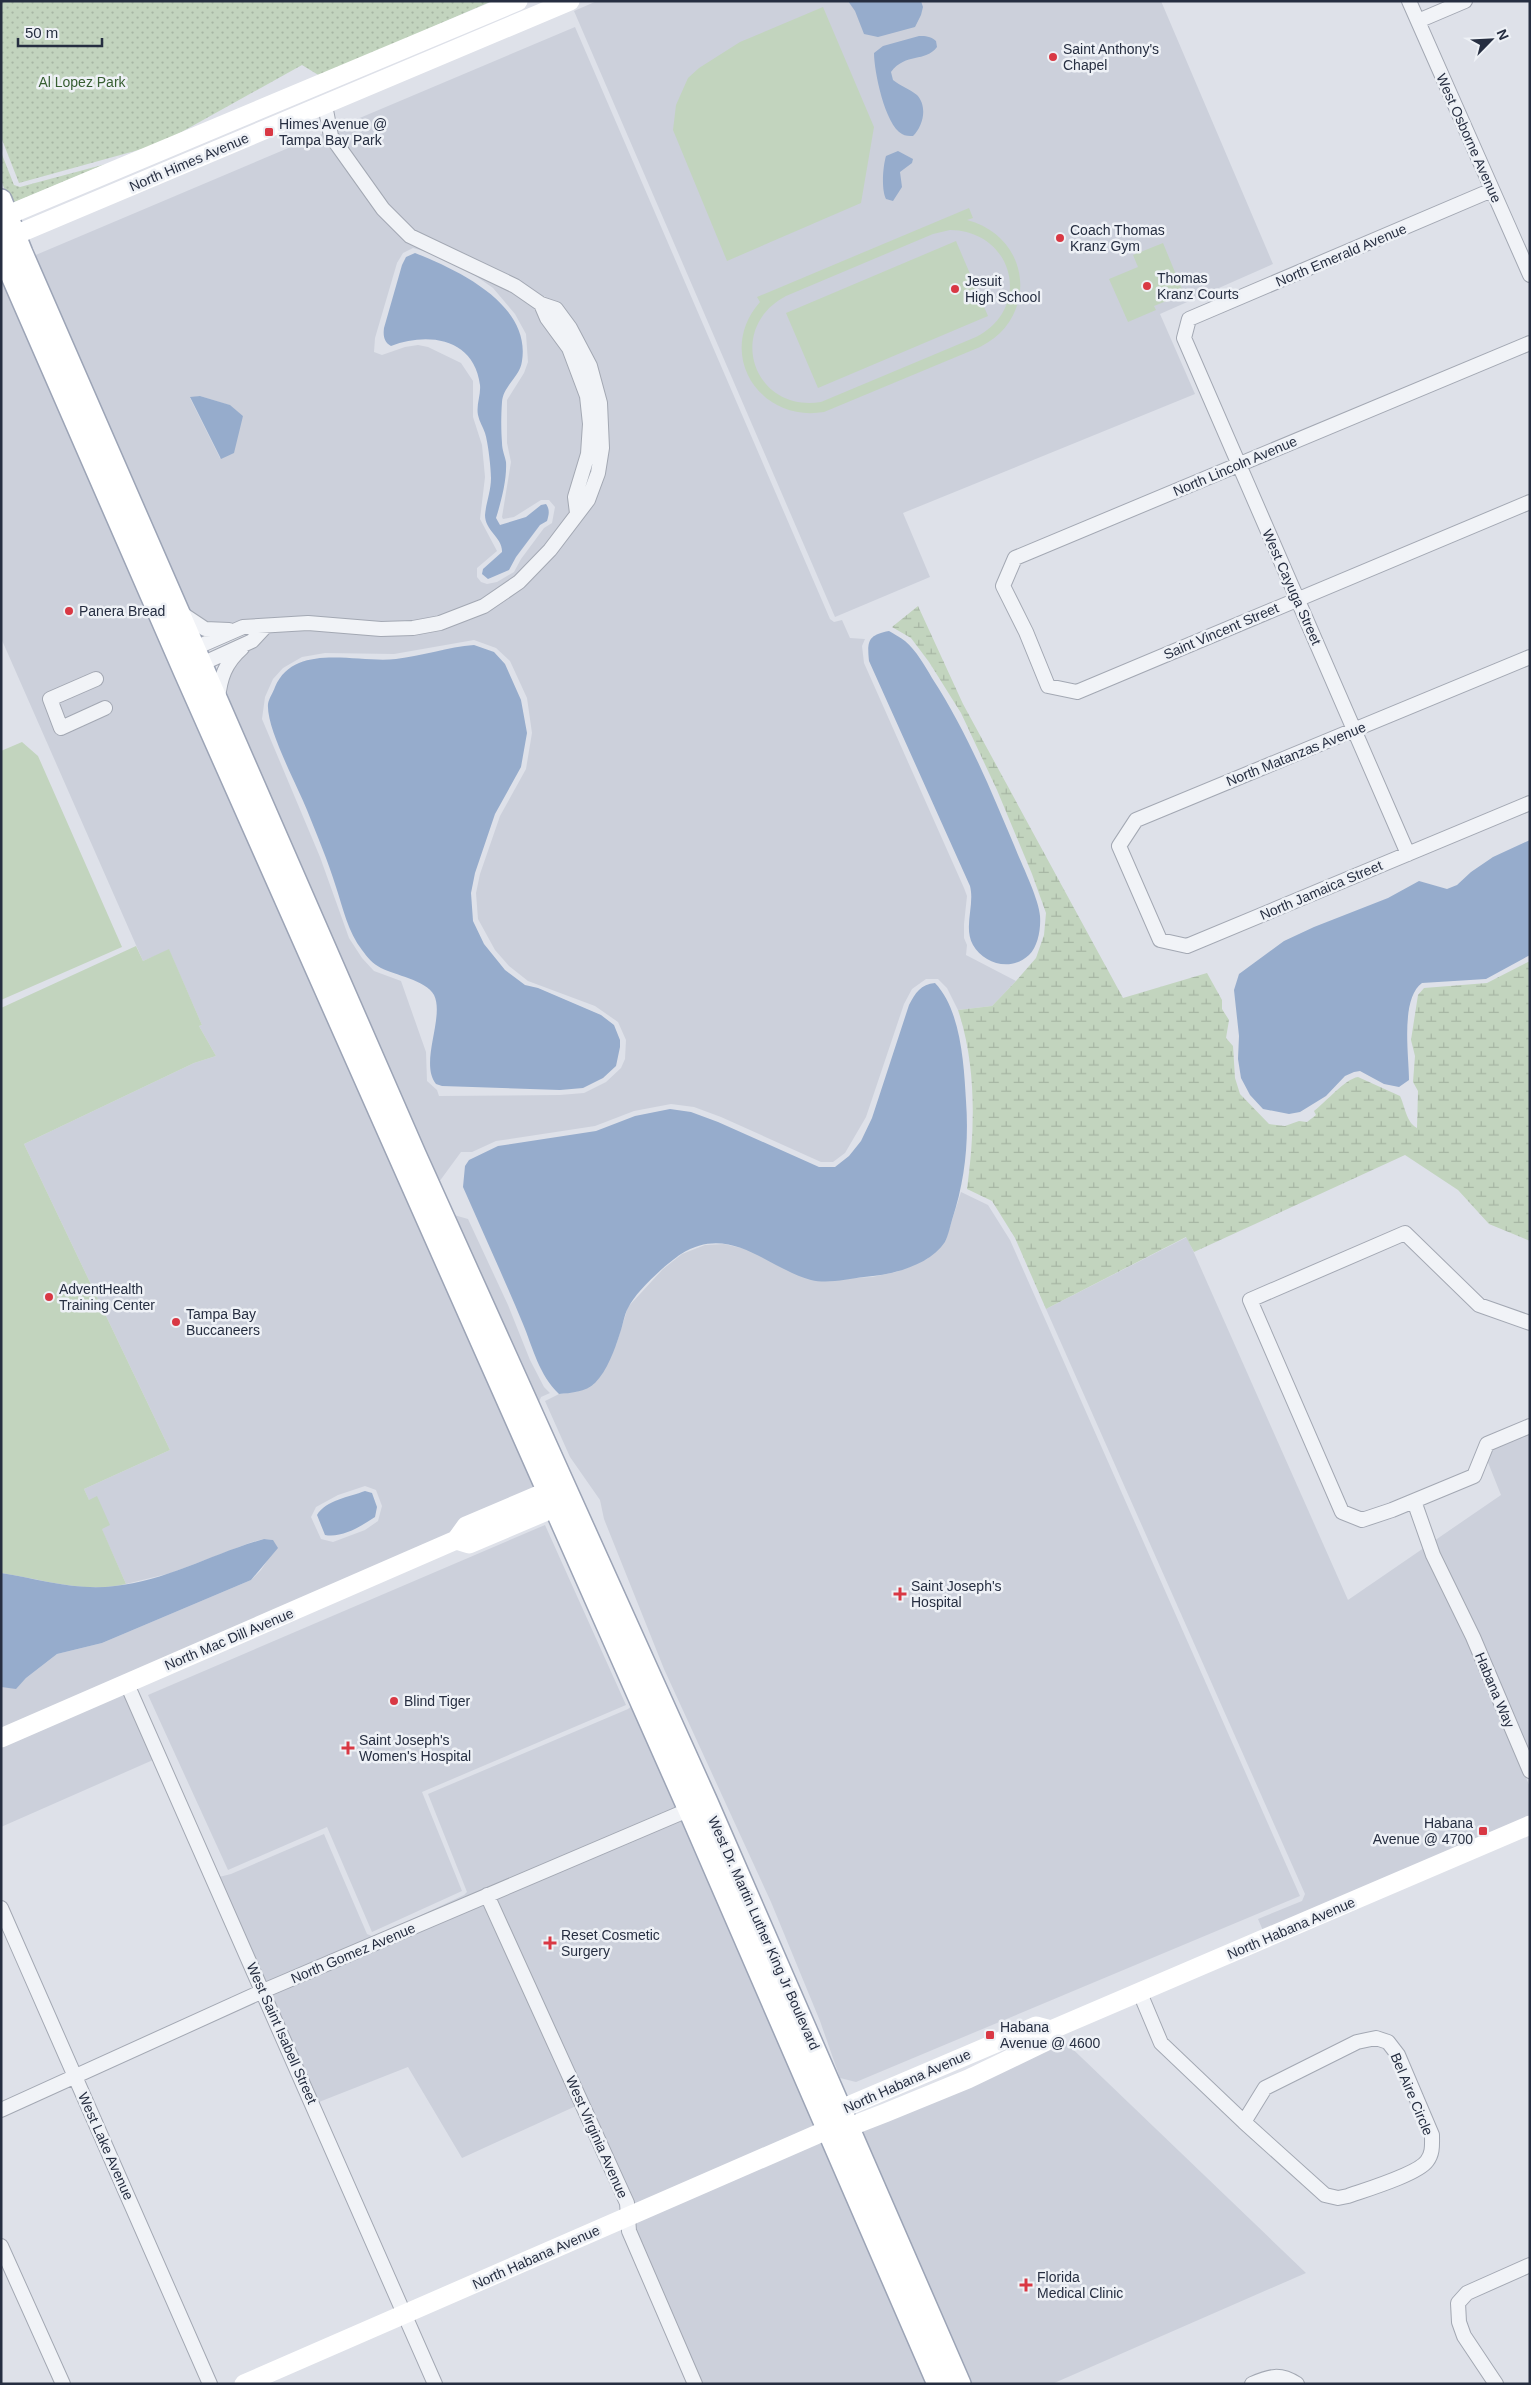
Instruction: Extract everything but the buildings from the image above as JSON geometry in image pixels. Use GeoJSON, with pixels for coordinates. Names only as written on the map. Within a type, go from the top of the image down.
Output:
{"type":"FeatureCollection","features":[{"type":"Feature","properties":{"kind":"main road"},"geometry":{"type":"LineString","coordinates":[[5,222],[179,612],[194,661],[561,1496]]}},
{"type":"Feature","properties":{"kind":"main road"},"geometry":{"type":"LineString","coordinates":[[1,251],[172,644],[194,661],[218,700],[561,1496]]}},
{"type":"Feature","properties":{"kind":"main road","name":"West Dr. Martin Luther King Jr Boulevard"},"geometry":{"type":"LineString","coordinates":[[561,1496],[698,1806],[845,2118],[960,2384]]}},
{"type":"Feature","properties":{"kind":"main road","name":"West Dr. Martin Luther King Jr Boulevard"},"geometry":{"type":"LineString","coordinates":[[698,1806],[827,2130],[938,2384]]}},
{"type":"Feature","properties":{"kind":"street","name":"North Himes Avenue"},"geometry":{"type":"LineString","coordinates":[[5,222],[518,1]]}},
{"type":"Feature","properties":{"kind":"street","name":"North Himes Avenue"},"geometry":{"type":"LineString","coordinates":[[5,222],[325,105],[570,1]]}},
{"type":"Feature","properties":{"kind":"street","name":"West Osborne Avenue"},"geometry":{"type":"LineString","coordinates":[[1409,1],[1530,275]]}},
{"type":"Feature","properties":{"kind":"street"},"geometry":{"type":"LineString","coordinates":[[1418,21],[1465,1]]}},
{"type":"Feature","properties":{"kind":"street"},"geometry":{"type":"LineString","coordinates":[[498,10],[508,27]]}},
{"type":"Feature","properties":{"kind":"street"},"geometry":{"type":"LineString","coordinates":[[179,612],[205,629],[219,631],[308,623],[397,630],[426,626],[460,617],[484,606],[519,582],[550,550],[588,500],[598,473],[602,442],[600,403],[594,376],[578,340],[556,310],[541,304],[516,286],[410,236],[383,209],[331,136],[325,105]]}},
{"type":"Feature","properties":{"kind":"street","name":"North Emerald Avenue"},"geometry":{"type":"LineString","coordinates":[[1189,319],[1492,190]]}},
{"type":"Feature","properties":{"kind":"street","name":"West Cayuga Street"},"geometry":{"type":"LineString","coordinates":[[1189,319],[1184,338],[1408,854]]}},
{"type":"Feature","properties":{"kind":"street","name":"North Lincoln Avenue"},"geometry":{"type":"LineString","coordinates":[[1026,632],[1003,586],[1015,558],[1530,343]]}},
{"type":"Feature","properties":{"kind":"street","name":"Saint Vincent Street"},"geometry":{"type":"LineString","coordinates":[[1026,632],[1048,686],[1077,692],[1530,502]]}},
{"type":"Feature","properties":{"kind":"street"},"geometry":{"type":"LineString","coordinates":[[218,700],[219,685],[224,669],[232,657],[252,641],[265,627]]}},
{"type":"Feature","properties":{"kind":"street"},"geometry":{"type":"LineString","coordinates":[[194,661],[240,629]]}},
{"type":"Feature","properties":{"kind":"street"},"geometry":{"type":"LineString","coordinates":[[194,661],[247,644]]}},
{"type":"Feature","properties":{"kind":"street","name":"North Matanzas Avenue"},"geometry":{"type":"LineString","coordinates":[[1139,891],[1119,846],[1136,820],[1530,657]]}},
{"type":"Feature","properties":{"kind":"street"},"geometry":{"type":"LineString","coordinates":[[96,678],[50,699],[61,728],[105,708]]}},
{"type":"Feature","properties":{"kind":"street","name":"North Jamaica Street"},"geometry":{"type":"LineString","coordinates":[[1139,891],[1160,940],[1187,946],[1530,803]]}},
{"type":"Feature","properties":{"kind":"street"},"geometry":{"type":"LineString","coordinates":[[1530,1323],[1479,1305],[1406,1233],[1250,1300],[1342,1512],[1362,1520],[1474,1476],[1487,1444],[1530,1426]]}},
{"type":"Feature","properties":{"kind":"street","name":"North Mac Dill Avenue"},"geometry":{"type":"LineString","coordinates":[[1,1738],[456,1540],[466,1526],[561,1496]]}},
{"type":"Feature","properties":{"kind":"street","name":"Habana Way"},"geometry":{"type":"LineString","coordinates":[[1414,1501],[1433,1554],[1473,1637],[1530,1771]]}},
{"type":"Feature","properties":{"kind":"street","name":"West Saint Isabell Street"},"geometry":{"type":"LineString","coordinates":[[127,1684],[435,2384]]}},
{"type":"Feature","properties":{"kind":"street","name":"North Gomez Avenue"},"geometry":{"type":"LineString","coordinates":[[1,2110],[263,1991],[698,1806]]}},
{"type":"Feature","properties":{"kind":"street","name":"North Habana Avenue"},"geometry":{"type":"LineString","coordinates":[[244,2384],[827,2130],[845,2118],[977,2075],[1045,2042],[1051,2030],[1530,1825]]}},
{"type":"Feature","properties":{"kind":"street","name":"West Virginia Avenue"},"geometry":{"type":"LineString","coordinates":[[487,1895],[627,2203],[629,2231],[695,2384]]}},
{"type":"Feature","properties":{"kind":"street","name":"West Lake Avenue"},"geometry":{"type":"LineString","coordinates":[[1,1908],[210,2384]]}},
{"type":"Feature","properties":{"kind":"street","name":"Bel Aire Circle"},"geometry":{"type":"LineString","coordinates":[[1140,1993],[1161,2043],[1244,2122],[1325,2195],[1338,2198],[1416,2170],[1426,2162],[1433,2149],[1432,2135],[1398,2055],[1388,2042],[1376,2038],[1357,2042],[1265,2088],[1244,2122]]}},
{"type":"Feature","properties":{"kind":"street"},"geometry":{"type":"LineString","coordinates":[[1,2246],[63,2384]]}},
{"type":"Feature","properties":{"kind":"street"},"geometry":{"type":"LineString","coordinates":[[1496,2384],[1464,2336],[1459,2322],[1458,2303],[1467,2293],[1530,2264]]}},
{"type":"Feature","properties":{"kind":"street"},"geometry":{"type":"LineString","coordinates":[[1252,2384],[1271,2375],[1293,2381]]}},
{"type":"Feature","properties":{"kind":"shaded area","name":"Jesuit High School"},"geometry":{"type":"Polygon","coordinates":[[[597,1],[1161,1],[1273,264],[1160,314],[1195,394],[903,513],[930,577],[835,617],[574,11],[597,1]]]}},
{"type":"Feature","properties":{"kind":"shaded area"},"geometry":{"type":"Polygon","coordinates":[[[575,27],[830,619],[834,622],[842,620],[850,638],[865,639],[862,646],[864,663],[967,896],[964,924],[964,938],[967,945],[966,955],[1016,981],[992,1006],[958,1010],[947,988],[938,979],[926,979],[912,989],[904,1004],[866,1117],[845,1153],[833,1162],[821,1162],[721,1117],[694,1107],[671,1104],[634,1111],[595,1126],[496,1141],[472,1152],[461,1152],[439,1182],[454,1215],[468,1219],[508,1305],[530,1360],[544,1387],[550,1393],[541,1397],[539,1402],[563,1454],[563,1463],[421,1151],[224,699],[226,685],[233,666],[268,633],[308,629],[380,635],[414,634],[441,629],[487,611],[510,597],[538,573],[565,542],[594,502],[606,461],[607,401],[596,363],[576,324],[561,306],[546,299],[545,296],[543,297],[519,280],[414,231],[388,205],[337,133],[336,128],[575,27]],[[474,640],[394,654],[325,653],[302,657],[283,668],[273,679],[265,697],[262,719],[320,857],[349,938],[362,958],[374,971],[401,981],[426,1052],[427,1081],[437,1090],[439,1096],[560,1095],[584,1093],[606,1082],[621,1068],[625,1059],[626,1040],[618,1022],[595,1006],[528,981],[509,966],[495,950],[478,919],[476,893],[480,874],[500,816],[526,769],[532,733],[527,698],[510,661],[496,648],[474,640]]]}},
{"type":"Feature","properties":{"kind":"shaded area"},"geometry":{"type":"Polygon","coordinates":[[[324,133],[325,139],[378,214],[405,240],[427,252],[413,248],[403,253],[397,263],[375,338],[374,352],[382,355],[405,347],[418,345],[428,347],[461,363],[473,381],[473,417],[482,445],[485,477],[480,519],[497,551],[477,568],[477,577],[481,582],[487,584],[497,582],[514,572],[521,559],[544,528],[552,523],[555,507],[549,500],[541,500],[514,517],[503,519],[502,517],[511,462],[507,443],[507,400],[524,373],[528,362],[526,334],[515,314],[493,288],[470,272],[444,260],[512,291],[534,306],[564,351],[580,397],[584,424],[581,454],[570,512],[566,520],[529,565],[502,588],[482,601],[438,617],[413,623],[267,621],[264,619],[262,621],[220,625],[208,623],[185,608],[31,257],[324,133]],[[200,396],[190,398],[220,458],[243,416],[229,405],[200,396]]]}},
{"type":"Feature","properties":{"kind":"shaded area"},"geometry":{"type":"Polygon","coordinates":[[[1,270],[540,1488],[459,1523],[442,1540],[1,1732],[1,1687],[16,1688],[57,1654],[102,1643],[251,1580],[267,1561],[273,1540],[264,1539],[252,1542],[171,1573],[126,1584],[84,1489],[170,1450],[24,1144],[194,1063],[216,1056],[199,1026],[202,1025],[169,950],[143,961],[1,638],[1,270]],[[365,1486],[338,1495],[316,1507],[311,1517],[321,1539],[333,1542],[365,1530],[378,1521],[382,1506],[376,1490],[365,1486]]]}},
{"type":"Feature","properties":{"kind":"shaded area","name":"Saint Joseph's Hospital"},"geometry":{"type":"Polygon","coordinates":[[[961,1192],[988,1205],[1010,1240],[1300,1896],[856,2082],[840,2078],[820,2021],[771,1902],[664,1669],[604,1519],[600,1500],[570,1457],[545,1401],[559,1394],[576,1392],[594,1384],[616,1345],[628,1307],[663,1269],[682,1254],[705,1245],[724,1244],[750,1250],[813,1280],[872,1277],[896,1272],[927,1259],[945,1242],[961,1192]]]}},
{"type":"Feature","properties":{"kind":"shaded area"},"geometry":{"type":"Polygon","coordinates":[[[1187,1237],[1348,1600],[1501,1495],[1487,1460],[1491,1449],[1530,1433],[1530,1754],[1436,1547],[1424,1552],[1467,1640],[1530,1787],[1530,1819],[1264,1933],[1258,1919],[1302,1901],[1305,1894],[1046,1309],[1187,1237]]]}},
{"type":"Feature","properties":{"kind":"shaded area","name":"Saint Joseph's Women's Hospital"},"geometry":{"type":"Polygon","coordinates":[[[545,1525],[626,1705],[422,1792],[462,1891],[372,1932],[327,1827],[228,1870],[148,1695],[545,1525]]]}},
{"type":"Feature","properties":{"kind":"shaded area"},"geometry":{"type":"Polygon","coordinates":[[[123,1692],[153,1760],[1,1827],[1,1744],[123,1692]]]}},
{"type":"Feature","properties":{"kind":"shaded area"},"geometry":{"type":"Polygon","coordinates":[[[632,1706],[681,1807],[267,1983],[219,1877],[231,1874],[324,1834],[367,1934],[374,1937],[467,1892],[428,1794],[632,1706]]]}},
{"type":"Feature","properties":{"kind":"shaded area"},"geometry":{"type":"Polygon","coordinates":[[[686,1817],[819,2127],[634,2208],[496,1898],[686,1817]]]}},
{"type":"Feature","properties":{"kind":"shaded area"},"geometry":{"type":"Polygon","coordinates":[[[484,1903],[576,2106],[462,2158],[408,2067],[319,2102],[272,1994],[484,1903]]]}},
{"type":"Feature","properties":{"kind":"shaded area"},"geometry":{"type":"Polygon","coordinates":[[[1057,2034],[1306,2273],[1052,2384],[966,2384],[857,2130],[1057,2034]]]}},
{"type":"Feature","properties":{"kind":"shaded area"},"geometry":{"type":"Polygon","coordinates":[[[823,2137],[931,2384],[702,2384],[636,2230],[635,2220],[823,2137]]]}},
{"type":"Feature","properties":{"kind":"green space","name":"Al Lopez Park"},"geometry":{"type":"Polygon","coordinates":[[[1,1],[492,1],[320,76],[302,65],[160,144],[19,183],[1,137],[1,1]]]}},
{"type":"Feature","properties":{"kind":"green space"},"geometry":{"type":"Polygon","coordinates":[[[823,7],[874,127],[861,203],[727,261],[673,130],[676,105],[688,78],[699,68],[740,42],[823,7]]]}},
{"type":"Feature","properties":{"kind":"green space"},"geometry":{"type":"Polygon","coordinates":[[[1,152],[14,185],[20,187],[106,164],[10,204],[1,180],[1,152]]]}},
{"type":"Feature","properties":{"kind":"green space"},"geometry":{"type":"Polygon","coordinates":[[[969,208],[973,218],[967,220],[989,229],[1005,243],[1015,260],[1020,279],[1019,299],[1012,317],[999,334],[980,347],[824,412],[801,413],[780,407],[763,395],[751,380],[743,362],[742,342],[747,322],[760,302],[757,297],[969,208]],[[950,230],[933,234],[786,296],[767,310],[756,328],[752,347],[755,365],[764,382],[778,395],[797,402],[821,402],[976,337],[994,324],[1005,308],[1010,291],[1008,273],[1001,257],[989,243],[972,234],[950,230]]]}},
{"type":"Feature","properties":{"kind":"green space"},"geometry":{"type":"Polygon","coordinates":[[[956,241],[988,316],[818,388],[786,313],[956,241]]]}},
{"type":"Feature","properties":{"kind":"green space","name":"Thomas Kranz Courts"},"geometry":{"type":"Polygon","coordinates":[[[1163,243],[1184,294],[1154,306],[1156,310],[1128,322],[1109,279],[1138,267],[1133,255],[1163,243]]]}},
{"type":"Feature","properties":{"kind":"green space"},"geometry":{"type":"Polygon","coordinates":[[[918,606],[963,704],[1123,998],[1207,973],[1222,1000],[1222,1009],[1229,1020],[1226,1038],[1233,1046],[1235,1078],[1240,1094],[1269,1124],[1285,1126],[1299,1121],[1307,1122],[1316,1115],[1314,1111],[1336,1091],[1347,1082],[1358,1077],[1400,1096],[1410,1122],[1417,1128],[1418,1091],[1413,1082],[1415,1056],[1411,1040],[1418,995],[1424,988],[1487,983],[1530,961],[1530,1241],[1489,1224],[1458,1190],[1405,1155],[1194,1252],[1186,1237],[1046,1309],[1015,1238],[992,1201],[967,1189],[972,1145],[973,1099],[969,1054],[958,1010],[992,1006],[1016,981],[1036,958],[1044,935],[1046,913],[997,790],[961,713],[929,662],[911,638],[892,627],[918,606]]]}},
{"type":"Feature","properties":{"kind":"green space"},"geometry":{"type":"Polygon","coordinates":[[[22,742],[38,756],[122,947],[1,1000],[1,751],[22,742]]]}},
{"type":"Feature","properties":{"kind":"green space","name":"AdventHealth Training Center"},"geometry":{"type":"Polygon","coordinates":[[[136,946],[143,961],[169,949],[202,1025],[199,1026],[216,1056],[194,1063],[24,1144],[170,1450],[84,1489],[89,1500],[97,1496],[110,1525],[102,1529],[126,1584],[110,1587],[63,1585],[1,1573],[1,1008],[136,946]]]}},
{"type":"Feature","properties":{"kind":"water"},"geometry":{"type":"Polygon","coordinates":[[[848,1],[921,1],[923,7],[915,27],[878,37],[864,34],[855,11],[848,1]]]}},
{"type":"Feature","properties":{"kind":"water"},"geometry":{"type":"Polygon","coordinates":[[[919,36],[934,39],[937,47],[927,55],[903,62],[891,72],[893,80],[917,95],[922,105],[922,122],[913,136],[908,136],[896,129],[890,120],[878,84],[874,53],[883,46],[919,36]]]}},
{"type":"Feature","properties":{"kind":"water"},"geometry":{"type":"Polygon","coordinates":[[[898,151],[913,159],[912,163],[900,172],[902,187],[893,201],[886,199],[884,195],[883,171],[886,156],[898,151]]]}},
{"type":"Feature","properties":{"kind":"water"},"geometry":{"type":"Polygon","coordinates":[[[415,253],[451,269],[488,292],[503,306],[515,322],[522,341],[521,367],[505,391],[502,402],[502,448],[506,462],[506,476],[496,518],[500,525],[526,517],[541,505],[546,504],[549,514],[547,521],[540,525],[516,557],[509,570],[488,579],[482,574],[483,569],[502,552],[502,547],[488,526],[485,515],[491,474],[486,437],[478,415],[480,385],[476,369],[469,357],[459,348],[447,343],[434,340],[420,340],[391,346],[385,341],[384,328],[402,265],[406,257],[415,253]]]}},
{"type":"Feature","properties":{"kind":"water"},"geometry":{"type":"Polygon","coordinates":[[[200,396],[230,405],[243,416],[234,453],[221,459],[190,397],[200,396]]]}},
{"type":"Feature","properties":{"kind":"water"},"geometry":{"type":"Polygon","coordinates":[[[889,631],[905,641],[917,653],[956,718],[986,781],[1033,891],[1039,909],[1040,926],[1035,947],[1022,960],[1014,963],[998,964],[978,952],[970,938],[970,886],[869,661],[868,648],[870,640],[877,635],[889,631]]]}},
{"type":"Feature","properties":{"kind":"water"},"geometry":{"type":"Polygon","coordinates":[[[474,645],[494,652],[505,664],[521,700],[527,733],[521,767],[495,814],[475,873],[471,893],[473,921],[484,944],[505,970],[525,985],[538,988],[601,1015],[614,1025],[620,1040],[616,1066],[603,1078],[583,1088],[560,1090],[442,1086],[436,1084],[431,1075],[430,1064],[437,1015],[437,1004],[434,995],[424,985],[378,966],[368,958],[357,943],[346,920],[333,877],[307,810],[283,757],[272,727],[268,704],[275,687],[284,673],[297,664],[312,659],[329,658],[396,659],[474,645]]]}},
{"type":"Feature","properties":{"kind":"water"},"geometry":{"type":"Polygon","coordinates":[[[1530,840],[1530,955],[1486,979],[1422,983],[1415,991],[1408,1014],[1409,1080],[1399,1087],[1384,1084],[1360,1071],[1354,1072],[1345,1076],[1326,1096],[1300,1112],[1289,1114],[1263,1109],[1250,1095],[1241,1078],[1234,990],[1239,974],[1284,941],[1314,927],[1388,898],[1419,881],[1447,889],[1457,885],[1471,872],[1493,857],[1530,840]]]}},
{"type":"Feature","properties":{"kind":"water"},"geometry":{"type":"Polygon","coordinates":[[[935,983],[944,994],[951,1008],[960,1039],[967,1116],[965,1161],[960,1191],[947,1237],[938,1250],[909,1268],[875,1276],[824,1282],[811,1280],[795,1274],[733,1245],[716,1243],[699,1246],[675,1258],[652,1278],[632,1301],[610,1360],[595,1383],[583,1390],[559,1394],[541,1370],[516,1307],[463,1187],[465,1166],[469,1160],[498,1146],[596,1131],[635,1116],[670,1109],[691,1112],[718,1122],[819,1167],[835,1167],[849,1156],[861,1141],[872,1118],[911,1001],[922,987],[935,983]]]}},
{"type":"Feature","properties":{"kind":"water"},"geometry":{"type":"Polygon","coordinates":[[[365,1491],[372,1493],[377,1507],[375,1517],[357,1528],[344,1533],[325,1535],[317,1515],[321,1510],[332,1502],[365,1491]]]}},
{"type":"Feature","properties":{"kind":"water"},"geometry":{"type":"Polygon","coordinates":[[[264,1539],[273,1540],[278,1548],[251,1580],[102,1643],[57,1654],[26,1678],[16,1689],[1,1687],[1,1573],[72,1586],[115,1586],[153,1579],[264,1539]]]}},
{"type":"Feature","properties":{"kind":"place","name":"Saint Anthony's Chapel"},"geometry":{"type":"Point","coordinates":[1053,57]}},
{"type":"Feature","properties":{"kind":"place","name":"Himes Avenue @ Tampa Bay Park"},"geometry":{"type":"Point","coordinates":[269,132]}},
{"type":"Feature","properties":{"kind":"place","name":"Coach Thomas Kranz Gym"},"geometry":{"type":"Point","coordinates":[1060,238]}},
{"type":"Feature","properties":{"kind":"place","name":"Thomas Kranz Courts"},"geometry":{"type":"Point","coordinates":[1147,286]}},
{"type":"Feature","properties":{"kind":"place","name":"Jesuit High School"},"geometry":{"type":"Point","coordinates":[955,289]}},
{"type":"Feature","properties":{"kind":"place","name":"Panera Bread"},"geometry":{"type":"Point","coordinates":[69,611]}},
{"type":"Feature","properties":{"kind":"place","name":"AdventHealth Training Center"},"geometry":{"type":"Point","coordinates":[49,1297]}},
{"type":"Feature","properties":{"kind":"place","name":"Tampa Bay Buccaneers"},"geometry":{"type":"Point","coordinates":[176,1322]}},
{"type":"Feature","properties":{"kind":"place","name":"Saint Joseph's Hospital"},"geometry":{"type":"Point","coordinates":[900,1594]}},
{"type":"Feature","properties":{"kind":"place","name":"Blind Tiger"},"geometry":{"type":"Point","coordinates":[394,1701]}},
{"type":"Feature","properties":{"kind":"place","name":"Saint Joseph's Women's Hospital"},"geometry":{"type":"Point","coordinates":[348,1748]}},
{"type":"Feature","properties":{"kind":"place","name":"Habana Avenue @ 4700"},"geometry":{"type":"Point","coordinates":[1483,1831]}},
{"type":"Feature","properties":{"kind":"place","name":"Reset Cosmetic Surgery"},"geometry":{"type":"Point","coordinates":[550,1943]}},
{"type":"Feature","properties":{"kind":"place","name":"Habana Avenue @ 4600"},"geometry":{"type":"Point","coordinates":[990,2035]}},
{"type":"Feature","properties":{"kind":"place","name":"Florida Medical Clinic"},"geometry":{"type":"Point","coordinates":[1026,2285]}}]}
